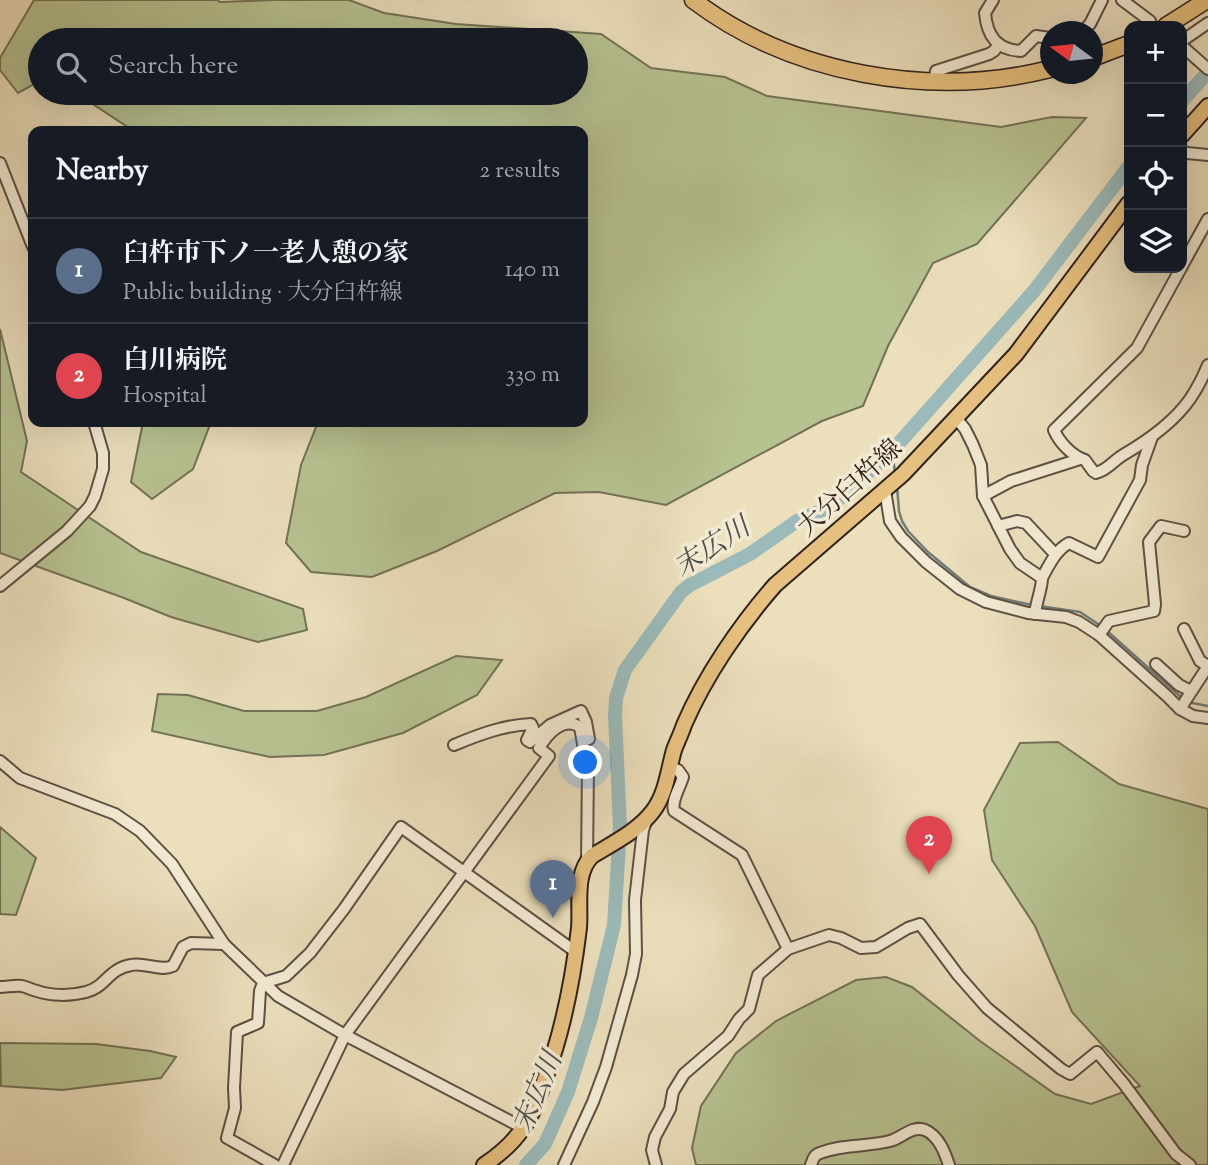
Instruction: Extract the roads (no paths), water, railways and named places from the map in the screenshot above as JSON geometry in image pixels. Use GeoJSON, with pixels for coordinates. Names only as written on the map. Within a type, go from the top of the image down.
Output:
{"type":"FeatureCollection","features":[{"type":"Feature","properties":{"kind":"highway"},"geometry":{"type":"LineString","coordinates":[[693,0],[753,37],[793,54],[843,70],[934,82],[982,80],[1040,72]]}},
{"type":"Feature","properties":{"kind":"highway"},"geometry":{"type":"LineString","coordinates":[[1174,21],[1207,0]]}},
{"type":"Feature","properties":{"kind":"highway"},"geometry":{"type":"LineString","coordinates":[[1103,54],[1124,46]]}},
{"type":"Feature","properties":{"kind":"main road"},"geometry":{"type":"LineString","coordinates":[[1187,129],[1208,106]]}},
{"type":"Feature","properties":{"kind":"main road","name":"大分臼杵線"},"geometry":{"type":"LineString","coordinates":[[642,823],[660,799],[675,748],[701,692],[758,605],[775,585],[903,474],[1016,354],[1124,210]]}},
{"type":"Feature","properties":{"kind":"main road"},"geometry":{"type":"LineString","coordinates":[[484,1165],[511,1144],[523,1128],[539,1096],[557,1046],[576,953],[580,919],[580,877],[589,859],[642,823]]}},
{"type":"Feature","properties":{"kind":"street"},"geometry":{"type":"LineString","coordinates":[[993,0],[985,13],[986,27],[999,44],[1021,51],[1036,36],[1040,37]]}},
{"type":"Feature","properties":{"kind":"street"},"geometry":{"type":"LineString","coordinates":[[1091,21],[1099,4],[1110,0]]}},
{"type":"Feature","properties":{"kind":"street"},"geometry":{"type":"LineString","coordinates":[[1122,0],[1150,21]]}},
{"type":"Feature","properties":{"kind":"street"},"geometry":{"type":"LineString","coordinates":[[1187,45],[1208,23]]}},
{"type":"Feature","properties":{"kind":"street"},"geometry":{"type":"LineString","coordinates":[[934,82],[936,71],[989,54],[995,51],[999,44]]}},
{"type":"Feature","properties":{"kind":"street"},"geometry":{"type":"LineString","coordinates":[[1187,49],[1208,69]]}},
{"type":"Feature","properties":{"kind":"street"},"geometry":{"type":"LineString","coordinates":[[1187,152],[1208,155]]}},
{"type":"Feature","properties":{"kind":"street"},"geometry":{"type":"LineString","coordinates":[[0,163],[28,234]]}},
{"type":"Feature","properties":{"kind":"street"},"geometry":{"type":"LineString","coordinates":[[1187,256],[1208,219]]}},
{"type":"Feature","properties":{"kind":"street"},"geometry":{"type":"LineString","coordinates":[[1178,273],[1137,348],[1054,429],[1061,443],[1085,460],[1093,471],[1102,471],[1174,419],[1190,399],[1208,365]]}},
{"type":"Feature","properties":{"kind":"street"},"geometry":{"type":"LineString","coordinates":[[956,418],[974,445],[981,465],[983,496],[998,526],[1016,559],[1042,578]]}},
{"type":"Feature","properties":{"kind":"street"},"geometry":{"type":"LineString","coordinates":[[0,586],[67,531],[90,506],[103,469],[103,453],[95,427]]}},
{"type":"Feature","properties":{"kind":"street"},"geometry":{"type":"LineString","coordinates":[[1035,612],[1042,578],[1055,554],[1066,544],[1098,557],[1140,480],[1142,465],[1152,437]]}},
{"type":"Feature","properties":{"kind":"street"},"geometry":{"type":"LineString","coordinates":[[983,496],[1011,481],[1080,459]]}},
{"type":"Feature","properties":{"kind":"street"},"geometry":{"type":"LineString","coordinates":[[886,489],[888,514],[892,525],[926,562],[960,589],[976,598],[1006,608],[1075,620],[1100,634],[1193,716],[1208,718]]}},
{"type":"Feature","properties":{"kind":"street"},"geometry":{"type":"LineString","coordinates":[[998,526],[1019,521],[1026,523],[1055,554]]}},
{"type":"Feature","properties":{"kind":"street"},"geometry":{"type":"LineString","coordinates":[[1100,634],[1110,621],[1154,611],[1149,542],[1161,526],[1184,531]]}},
{"type":"Feature","properties":{"kind":"street"},"geometry":{"type":"LineString","coordinates":[[1181,707],[1208,666],[1200,661],[1184,629]]}},
{"type":"Feature","properties":{"kind":"street"},"geometry":{"type":"LineString","coordinates":[[1156,664],[1190,692]]}},
{"type":"Feature","properties":{"kind":"street"},"geometry":{"type":"LineString","coordinates":[[454,745],[476,736],[523,724],[531,724],[533,728],[527,740],[530,741],[550,725],[581,711],[589,734],[589,859]]}},
{"type":"Feature","properties":{"kind":"street"},"geometry":{"type":"LineString","coordinates":[[283,1165],[345,1035],[549,756],[539,748],[561,724],[578,724],[580,727],[588,772]]}},
{"type":"Feature","properties":{"kind":"street"},"geometry":{"type":"LineString","coordinates":[[0,761],[20,778],[115,814],[140,831],[172,863],[224,944],[278,996],[345,1035],[523,1128]]}},
{"type":"Feature","properties":{"kind":"street"},"geometry":{"type":"LineString","coordinates":[[670,767],[680,771],[683,777],[674,800],[674,811],[741,855],[788,949]]}},
{"type":"Feature","properties":{"kind":"street"},"geometry":{"type":"LineString","coordinates":[[564,1165],[606,1067],[632,975],[636,954],[635,900],[642,823]]}},
{"type":"Feature","properties":{"kind":"street"},"geometry":{"type":"LineString","coordinates":[[263,983],[286,976],[310,953],[401,827],[576,953]]}},
{"type":"Feature","properties":{"kind":"street"},"geometry":{"type":"LineString","coordinates":[[656,1165],[652,1150],[655,1137],[670,1109],[673,1092],[684,1074],[728,1036],[749,1009],[758,975],[788,949],[829,935],[861,948],[876,947],[920,924],[958,975],[987,1007],[1061,1069],[1070,1074],[1097,1052],[1124,1083],[1176,1154],[1190,1165]]}},
{"type":"Feature","properties":{"kind":"street"},"geometry":{"type":"LineString","coordinates":[[0,987],[21,986],[58,995],[85,992],[99,987],[115,970],[123,966],[136,963],[167,969],[173,966],[183,947],[191,943],[224,944]]}},
{"type":"Feature","properties":{"kind":"street"},"geometry":{"type":"LineString","coordinates":[[263,983],[258,1023],[237,1032],[235,1108],[227,1138],[275,1165]]}},
{"type":"Feature","properties":{"kind":"street"},"geometry":{"type":"LineString","coordinates":[[811,1165],[813,1158],[834,1148],[888,1142],[914,1129],[931,1134],[941,1146],[949,1165]]}},
{"type":"Feature","properties":{"kind":"waterway","name":"末広川"},"geometry":{"type":"LineString","coordinates":[[1187,95],[1208,72]]}},
{"type":"Feature","properties":{"kind":"waterway","name":"末広川"},"geometry":{"type":"LineString","coordinates":[[526,1165],[545,1144],[568,1092],[591,1018],[614,925],[620,827],[615,715],[616,698],[625,670],[681,592],[750,554],[797,521],[830,507],[892,451],[1034,291],[1124,173]]}},
{"type":"Feature","properties":{"kind":"waterway"},"geometry":{"type":"LineString","coordinates":[[892,451],[895,472]]}},
{"type":"Feature","properties":{"kind":"waterway"},"geometry":{"type":"LineString","coordinates":[[897,486],[902,521],[928,552],[970,587],[991,596],[1032,605]]}},
{"type":"Feature","properties":{"kind":"waterway"},"geometry":{"type":"LineString","coordinates":[[1039,606],[1080,612],[1101,626]]}},
{"type":"Feature","properties":{"kind":"waterway"},"geometry":{"type":"LineString","coordinates":[[1106,630],[1182,698]]}},
{"type":"Feature","properties":{"kind":"waterway"},"geometry":{"type":"LineString","coordinates":[[1187,702],[1208,706]]}},
{"type":"Feature","properties":{"kind":"place","name":"白川病院"},"geometry":{"type":"Point","coordinates":[929,874]}},
{"type":"Feature","properties":{"kind":"place","name":"臼杵市下ノ一老人憩の家"},"geometry":{"type":"Point","coordinates":[553,918]}}]}
